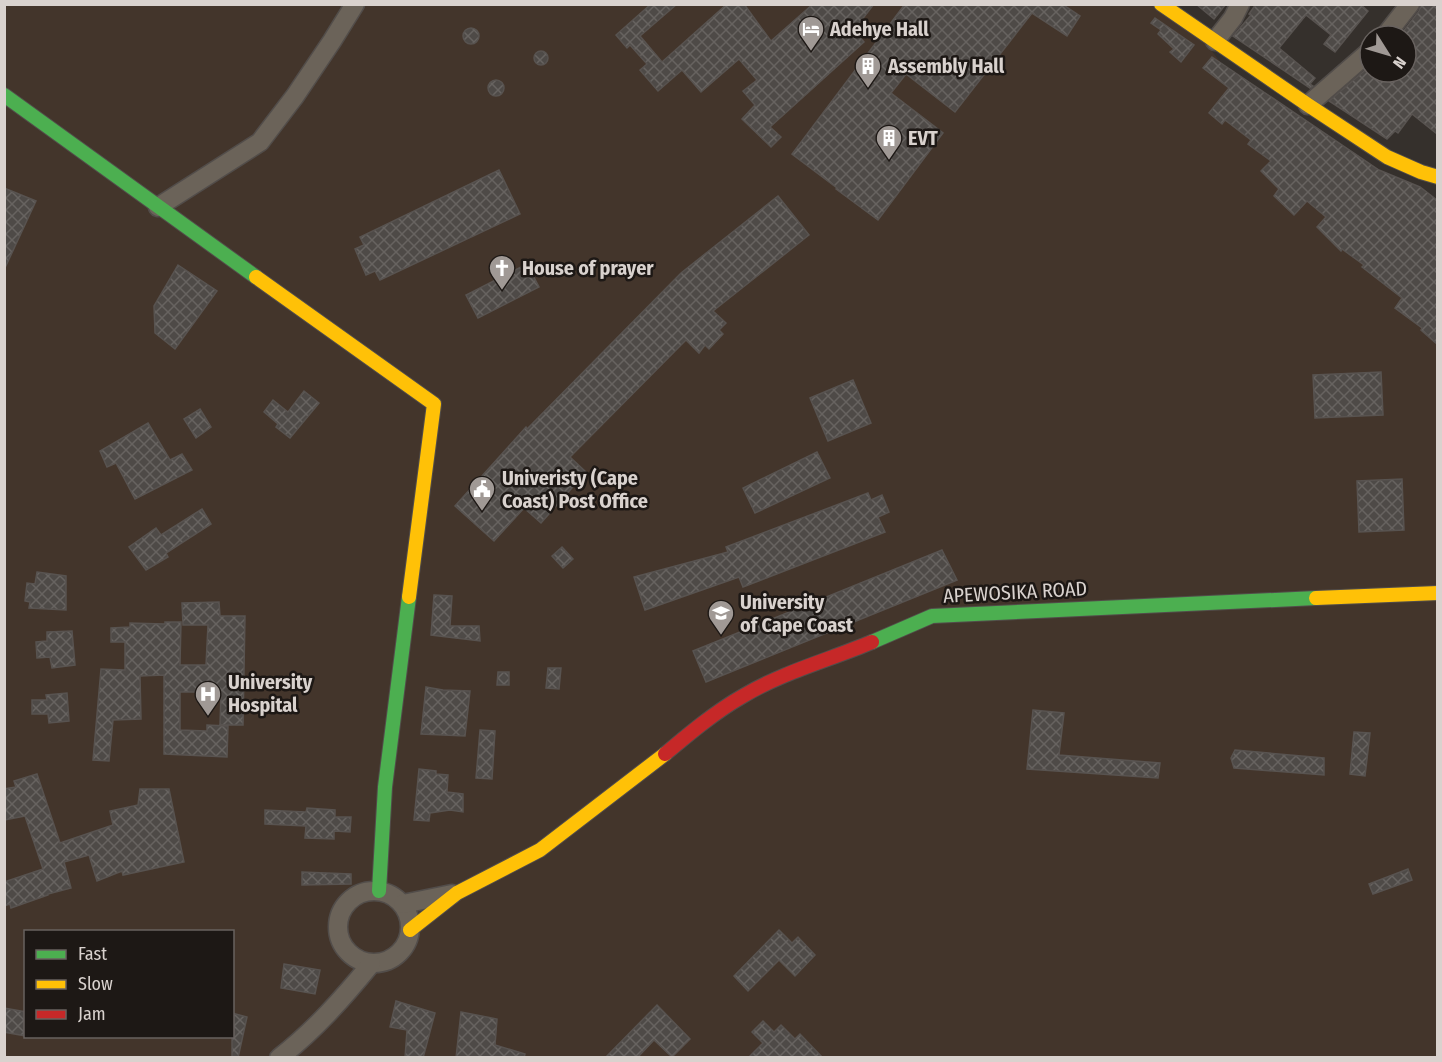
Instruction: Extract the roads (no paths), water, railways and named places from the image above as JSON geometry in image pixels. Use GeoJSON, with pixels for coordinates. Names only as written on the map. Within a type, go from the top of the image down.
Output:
{"type":"FeatureCollection","features":[{"type":"Feature","properties":{"kind":"street"},"geometry":{"type":"LineString","coordinates":[[158,207],[260,142],[295,96],[355,4]]}},
{"type":"Feature","properties":{"kind":"street"},"geometry":{"type":"LineString","coordinates":[[1161,4],[1387,157],[1437,177]]}},
{"type":"Feature","properties":{"kind":"street"},"geometry":{"type":"LineString","coordinates":[[1215,41],[1233,18],[1240,4]]}},
{"type":"Feature","properties":{"kind":"street"},"geometry":{"type":"LineString","coordinates":[[1394,24],[1410,4]]}},
{"type":"Feature","properties":{"kind":"street"},"geometry":{"type":"LineString","coordinates":[[1308,105],[1358,61]]}},
{"type":"Feature","properties":{"kind":"street"},"geometry":{"type":"LineString","coordinates":[[4,95],[434,404],[386,787],[379,891]]}},
{"type":"Feature","properties":{"kind":"street","name":"APEWOSIKA ROAD"},"geometry":{"type":"LineString","coordinates":[[410,930],[457,893],[540,850],[702,724],[744,695],[803,667],[860,647],[932,616],[1437,593]]}},
{"type":"Feature","properties":{"kind":"street"},"geometry":{"type":"LineString","coordinates":[[368,891],[379,891],[392,895],[403,904],[409,916],[408,942],[393,959],[370,964],[357,959],[345,950],[339,937],[338,922],[348,902],[368,891]]}},
{"type":"Feature","properties":{"kind":"street"},"geometry":{"type":"LineString","coordinates":[[403,904],[457,893]]}},
{"type":"Feature","properties":{"kind":"street"},"geometry":{"type":"LineString","coordinates":[[279,1058],[318,1024],[370,964]]}},
{"type":"Feature","properties":{"kind":"place","name":"Adehye Hall"},"geometry":{"type":"Point","coordinates":[811,52]}},
{"type":"Feature","properties":{"kind":"place","name":"Assembly Hall"},"geometry":{"type":"Point","coordinates":[868,89]}},
{"type":"Feature","properties":{"kind":"place","name":"EVT"},"geometry":{"type":"Point","coordinates":[889,161]}},
{"type":"Feature","properties":{"kind":"place","name":"House of prayer"},"geometry":{"type":"Point","coordinates":[502,291]}},
{"type":"Feature","properties":{"kind":"place","name":"Univeristy (Cape Coast) Post Office"},"geometry":{"type":"Point","coordinates":[482,512]}},
{"type":"Feature","properties":{"kind":"place","name":"University of Cape Coast"},"geometry":{"type":"Point","coordinates":[721,636]}},
{"type":"Feature","properties":{"kind":"place","name":"University Hospital"},"geometry":{"type":"Point","coordinates":[208,717]}}]}
